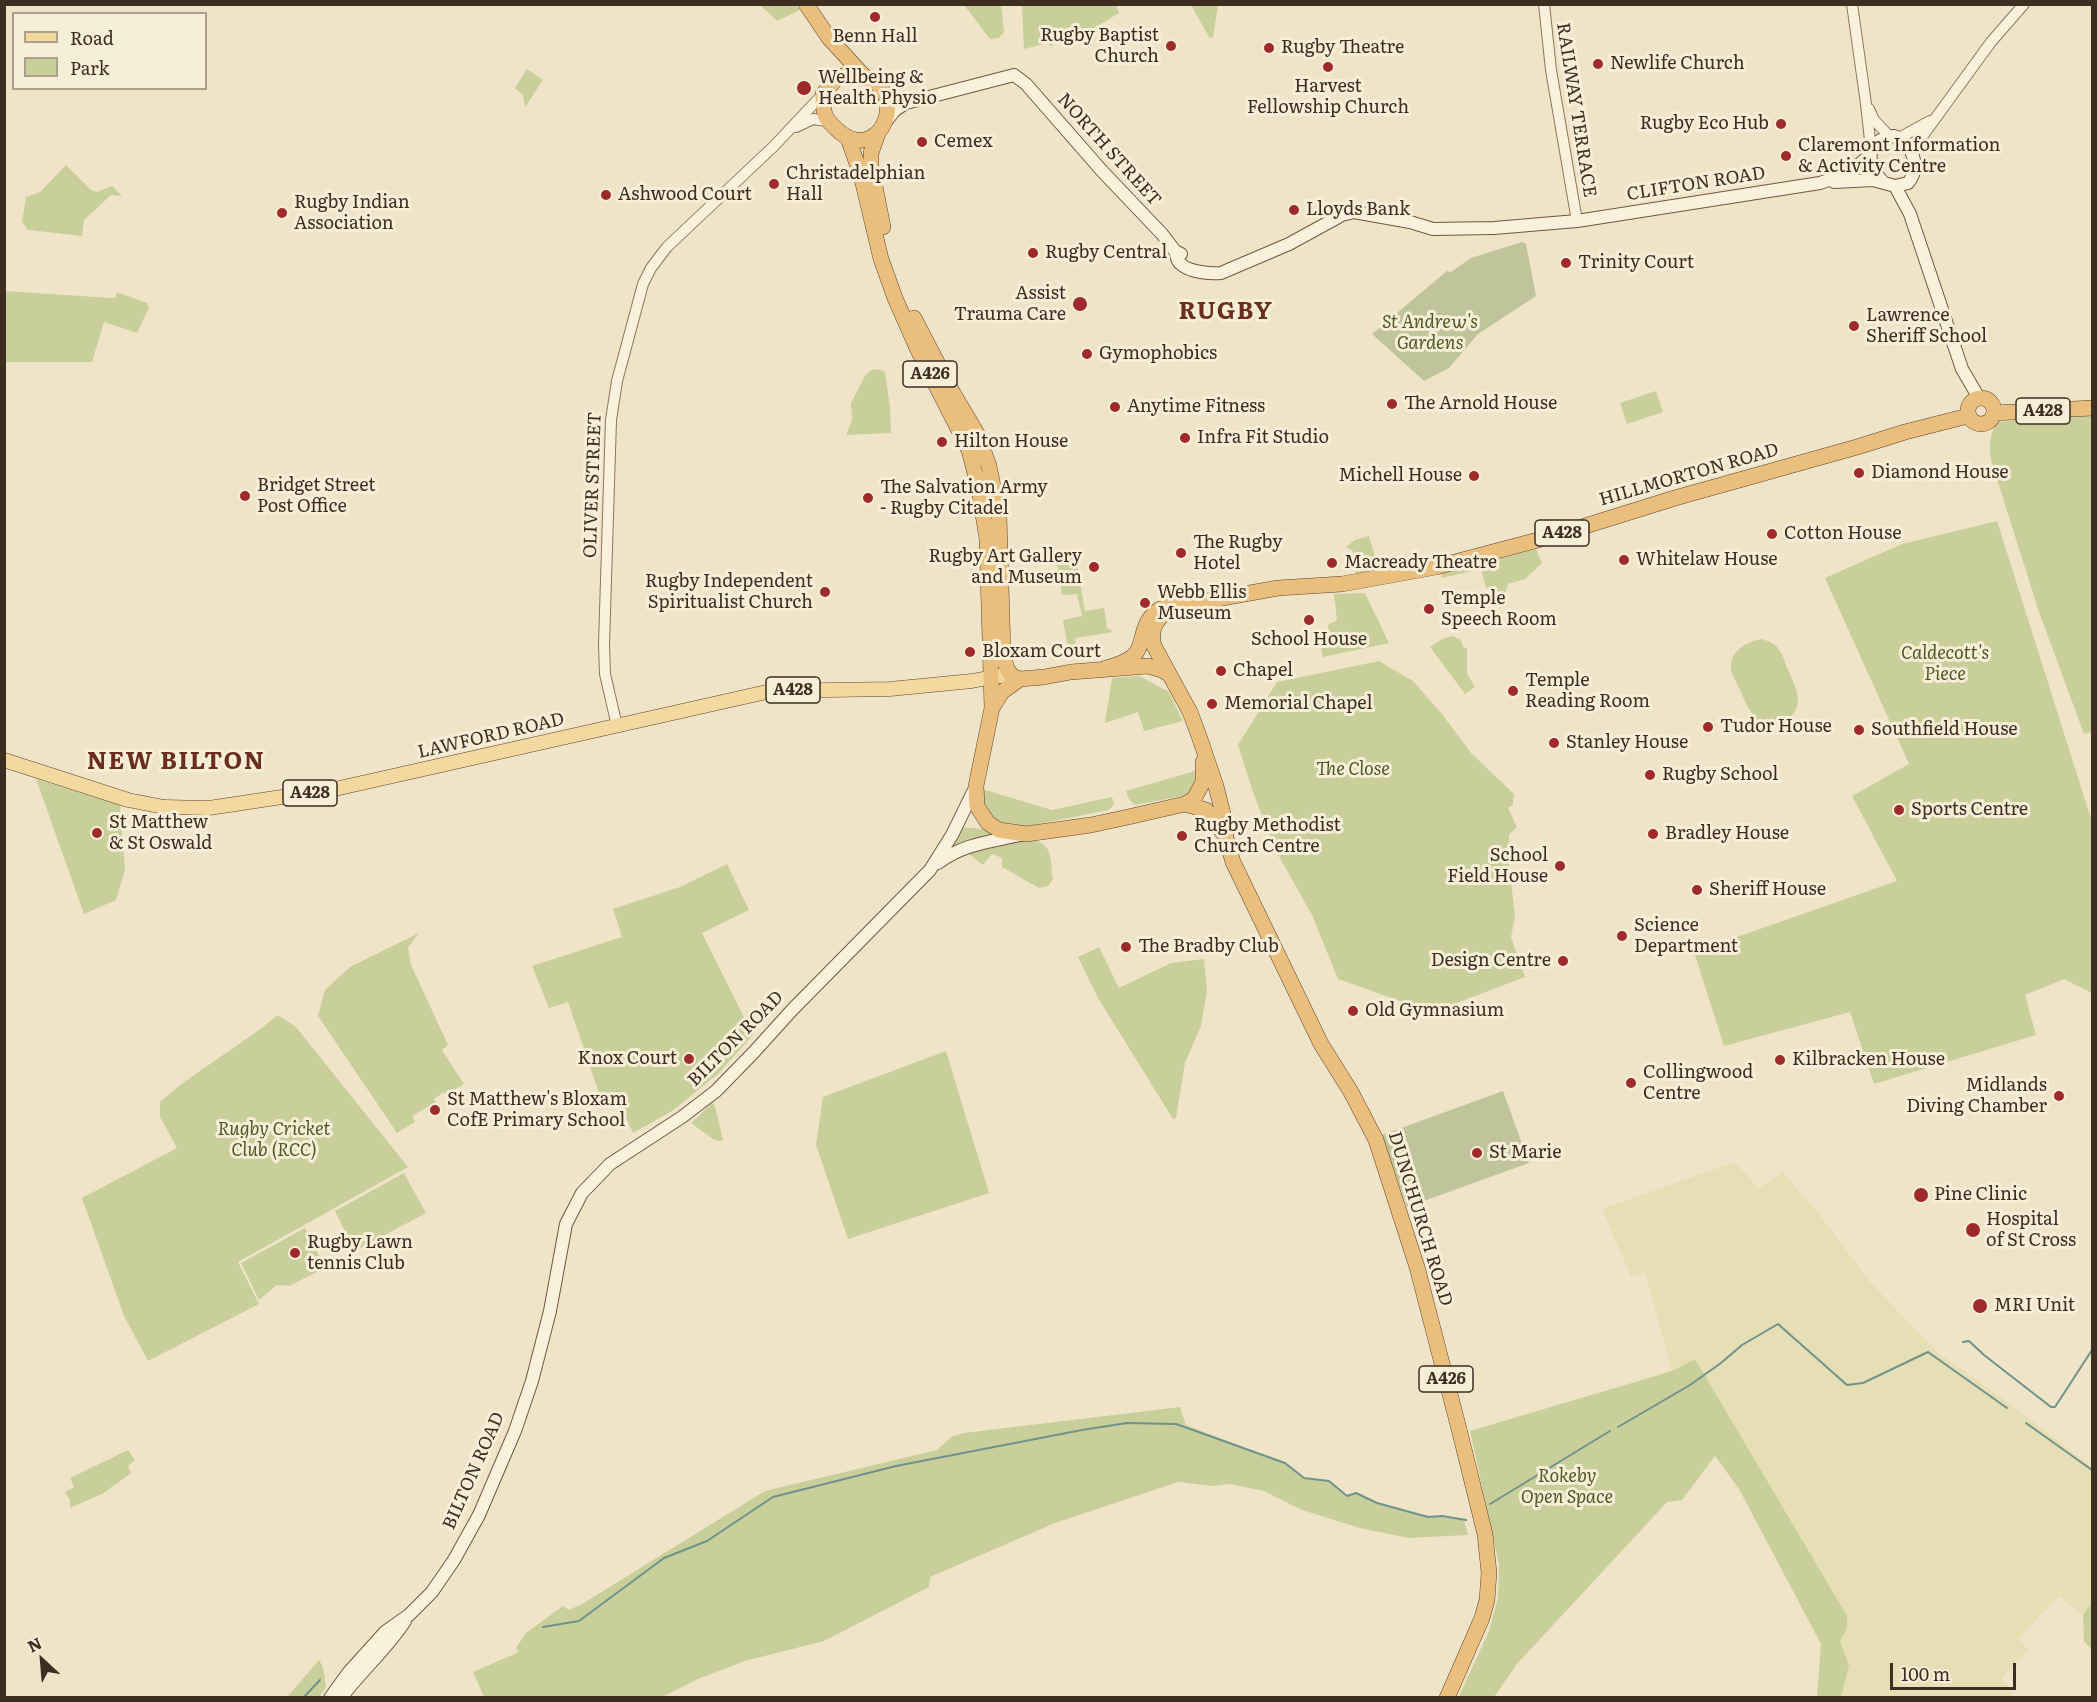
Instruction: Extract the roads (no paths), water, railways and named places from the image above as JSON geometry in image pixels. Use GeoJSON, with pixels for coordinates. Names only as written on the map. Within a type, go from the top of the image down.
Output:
{"type":"FeatureCollection","features":[{"type":"Feature","properties":{"kind":"highway"},"geometry":{"type":"LineString","coordinates":[[806,4],[829,38],[863,75],[879,87]]}},
{"type":"Feature","properties":{"kind":"highway"},"geometry":{"type":"LineString","coordinates":[[829,38],[836,66],[827,88],[824,112],[827,122],[854,140],[870,138],[881,129]]}},
{"type":"Feature","properties":{"kind":"highway"},"geometry":{"type":"LineString","coordinates":[[827,88],[843,75],[863,75]]}},
{"type":"Feature","properties":{"kind":"highway","name":"A426"},"geometry":{"type":"LineString","coordinates":[[879,87],[886,98],[889,114],[871,153],[881,237],[895,298],[972,460],[987,539],[990,677]]}},
{"type":"Feature","properties":{"kind":"highway","name":"A426"},"geometry":{"type":"LineString","coordinates":[[848,138],[881,237],[902,290],[919,328],[978,435],[989,466],[999,516],[1003,661],[1016,678]]}},
{"type":"Feature","properties":{"kind":"highway"},"geometry":{"type":"LineString","coordinates":[[1979,398],[1990,402],[1994,413],[1990,420],[1983,424],[1972,422],[1968,416],[1969,404],[1979,398]]}},
{"type":"Feature","properties":{"kind":"highway","name":"A428"},"geometry":{"type":"LineString","coordinates":[[1994,413],[2092,408]]}},
{"type":"Feature","properties":{"kind":"highway","name":"HILLMORTON ROAD"},"geometry":{"type":"LineString","coordinates":[[1173,608],[1278,588],[1342,584],[1436,567],[1553,536],[1675,498],[1968,416]]}},
{"type":"Feature","properties":{"kind":"highway","name":"A428"},"geometry":{"type":"LineString","coordinates":[[1016,678],[1044,677],[1103,669],[1130,659],[1138,647],[1147,621],[1160,609],[1173,608]]}},
{"type":"Feature","properties":{"kind":"highway","name":"DUNCHURCH ROAD"},"geometry":{"type":"LineString","coordinates":[[1173,608],[1165,612],[1156,622],[1152,639],[1157,654],[1190,712],[1220,802],[1233,862],[1321,1044],[1344,1080],[1376,1140],[1417,1267],[1459,1429],[1485,1534],[1489,1572],[1487,1600],[1482,1618],[1447,1698]]}},
{"type":"Feature","properties":{"kind":"highway"},"geometry":{"type":"LineString","coordinates":[[1103,669],[1148,666],[1170,675]]}},
{"type":"Feature","properties":{"kind":"highway","name":"BILTON ROAD"},"geometry":{"type":"LineString","coordinates":[[976,786],[992,708],[990,677]]}},
{"type":"Feature","properties":{"kind":"highway","name":"BILTON ROAD"},"geometry":{"type":"LineString","coordinates":[[992,708],[1002,692],[1016,678]]}},
{"type":"Feature","properties":{"kind":"highway"},"geometry":{"type":"LineString","coordinates":[[976,786],[978,806],[988,823],[1006,832],[1026,834],[1090,825],[1185,804],[1194,799],[1203,782],[1203,753]]}},
{"type":"Feature","properties":{"kind":"highway","name":"A426"},"geometry":{"type":"LineString","coordinates":[[1185,804],[1206,810],[1226,838]]}},
{"type":"Feature","properties":{"kind":"main road","name":"NORTH STREET"},"geometry":{"type":"LineString","coordinates":[[914,101],[1014,75],[1026,84],[1102,171],[1195,270]]}},
{"type":"Feature","properties":{"kind":"main road"},"geometry":{"type":"LineString","coordinates":[[879,87],[898,99],[914,101]]}},
{"type":"Feature","properties":{"kind":"main road"},"geometry":{"type":"LineString","coordinates":[[881,129],[895,110],[914,101]]}},
{"type":"Feature","properties":{"kind":"main road","name":"CLIFTON ROAD"},"geometry":{"type":"LineString","coordinates":[[1820,183],[1849,174],[1882,138],[1895,138]]}},
{"type":"Feature","properties":{"kind":"main road"},"geometry":{"type":"LineString","coordinates":[[1895,138],[1912,154]]}},
{"type":"Feature","properties":{"kind":"main road"},"geometry":{"type":"LineString","coordinates":[[1870,152],[1873,167],[1889,184],[1910,214]]}},
{"type":"Feature","properties":{"kind":"main road","name":"CLIFTON ROAD"},"geometry":{"type":"LineString","coordinates":[[1195,270],[1212,274],[1229,270],[1296,240],[1342,215],[1354,212],[1410,222],[1433,229],[1494,228],[1577,221],[1820,183],[1873,180],[1889,184],[1908,183],[1914,171],[1912,154]]}},
{"type":"Feature","properties":{"kind":"main road"},"geometry":{"type":"LineString","coordinates":[[1908,183],[1910,214],[1962,369],[1979,398]]}},
{"type":"Feature","properties":{"kind":"main road","name":"LAWFORD ROAD"},"geometry":{"type":"LineString","coordinates":[[4,760],[128,800],[164,807],[198,809],[334,789],[771,691],[890,689],[972,681],[990,677]]}},
{"type":"Feature","properties":{"kind":"main road","name":"A428"},"geometry":{"type":"LineString","coordinates":[[990,677],[1016,678]]}},
{"type":"Feature","properties":{"kind":"main road","name":"BILTON ROAD"},"geometry":{"type":"LineString","coordinates":[[330,1698],[348,1673],[385,1632],[408,1615],[432,1592],[454,1560],[479,1515],[499,1470],[532,1381],[550,1311],[566,1224],[582,1193],[610,1164],[716,1091],[754,1053],[792,1010],[930,870],[952,835],[976,786]]}},
{"type":"Feature","properties":{"kind":"main road"},"geometry":{"type":"LineString","coordinates":[[930,870],[952,853],[967,847],[1026,834]]}},
{"type":"Feature","properties":{"kind":"main road","name":"BILTON ROAD"},"geometry":{"type":"LineString","coordinates":[[341,1698],[354,1680],[395,1636],[408,1615]]}},
{"type":"Feature","properties":{"kind":"street","name":"RAILWAY TERRACE"},"geometry":{"type":"LineString","coordinates":[[1544,4],[1550,60],[1577,221]]}},
{"type":"Feature","properties":{"kind":"street"},"geometry":{"type":"LineString","coordinates":[[1852,4],[1866,104],[1870,152]]}},
{"type":"Feature","properties":{"kind":"street","name":"CLIFTON ROAD"},"geometry":{"type":"LineString","coordinates":[[1912,154],[1916,145],[1991,42],[2024,4]]}},
{"type":"Feature","properties":{"kind":"street","name":"OLIVER STREET"},"geometry":{"type":"LineString","coordinates":[[617,726],[605,674],[604,644],[609,442],[617,381],[643,284],[666,247],[792,128],[827,88]]}},
{"type":"Feature","properties":{"kind":"street"},"geometry":{"type":"LineString","coordinates":[[1866,104],[1874,120],[1895,138]]}},
{"type":"Feature","properties":{"kind":"street","name":"CLIFTON ROAD"},"geometry":{"type":"LineString","coordinates":[[1895,138],[1914,132],[1936,117]]}},
{"type":"Feature","properties":{"kind":"street","name":"OLIVER STREET"},"geometry":{"type":"LineString","coordinates":[[792,128],[813,120],[827,122]]}},
{"type":"Feature","properties":{"kind":"waterway"},"geometry":{"type":"LineString","coordinates":[[1618,1427],[1690,1385],[1742,1345],[1778,1324],[1847,1385],[1863,1383],[1928,1352],[2007,1408]]}},
{"type":"Feature","properties":{"kind":"waterway"},"geometry":{"type":"LineString","coordinates":[[1963,1342],[1969,1341],[2051,1407],[2055,1407],[2092,1350]]}},
{"type":"Feature","properties":{"kind":"waterway"},"geometry":{"type":"LineString","coordinates":[[543,1627],[579,1621],[664,1558],[707,1541],[773,1497],[896,1466],[1127,1423],[1176,1424],[1285,1463],[1304,1478],[1329,1481],[1347,1496],[1356,1493],[1377,1503],[1428,1517],[1442,1516],[1466,1520]]}},
{"type":"Feature","properties":{"kind":"waterway"},"geometry":{"type":"LineString","coordinates":[[2026,1423],[2092,1470]]}},
{"type":"Feature","properties":{"kind":"waterway"},"geometry":{"type":"LineString","coordinates":[[1490,1504],[1610,1431]]}},
{"type":"Feature","properties":{"kind":"waterway"},"geometry":{"type":"LineString","coordinates":[[303,1698],[320,1680]]}},
{"type":"Feature","properties":{"kind":"place","name":"Benn Hall"},"geometry":{"type":"Point","coordinates":[875,17]}},
{"type":"Feature","properties":{"kind":"place","name":"Rugby Baptist Church"},"geometry":{"type":"Point","coordinates":[1171,46]}},
{"type":"Feature","properties":{"kind":"place","name":"Rugby Theatre"},"geometry":{"type":"Point","coordinates":[1269,48]}},
{"type":"Feature","properties":{"kind":"place","name":"Newlife Church"},"geometry":{"type":"Point","coordinates":[1598,64]}},
{"type":"Feature","properties":{"kind":"place","name":"Harvest Fellowship Church"},"geometry":{"type":"Point","coordinates":[1328,67]}},
{"type":"Feature","properties":{"kind":"place","name":"Wellbeing & Health Physio"},"geometry":{"type":"Point","coordinates":[804,88]}},
{"type":"Feature","properties":{"kind":"place","name":"Rugby Eco Hub"},"geometry":{"type":"Point","coordinates":[1781,124]}},
{"type":"Feature","properties":{"kind":"place","name":"Cemex"},"geometry":{"type":"Point","coordinates":[922,142]}},
{"type":"Feature","properties":{"kind":"place","name":"Claremont Information & Activity Centre"},"geometry":{"type":"Point","coordinates":[1786,156]}},
{"type":"Feature","properties":{"kind":"place","name":"Christadelphian Hall"},"geometry":{"type":"Point","coordinates":[774,184]}},
{"type":"Feature","properties":{"kind":"place","name":"Ashwood Court"},"geometry":{"type":"Point","coordinates":[606,195]}},
{"type":"Feature","properties":{"kind":"place","name":"Lloyds Bank"},"geometry":{"type":"Point","coordinates":[1294,210]}},
{"type":"Feature","properties":{"kind":"place","name":"Rugby Indian Association"},"geometry":{"type":"Point","coordinates":[282,213]}},
{"type":"Feature","properties":{"kind":"place","name":"Rugby Central"},"geometry":{"type":"Point","coordinates":[1033,253]}},
{"type":"Feature","properties":{"kind":"place","name":"Trinity Court"},"geometry":{"type":"Point","coordinates":[1566,263]}},
{"type":"Feature","properties":{"kind":"place","name":"Assist Trauma Care"},"geometry":{"type":"Point","coordinates":[1080,304]}},
{"type":"Feature","properties":{"kind":"place","name":"Lawrence Sheriff School"},"geometry":{"type":"Point","coordinates":[1854,326]}},
{"type":"Feature","properties":{"kind":"place","name":"Gymophobics"},"geometry":{"type":"Point","coordinates":[1087,354]}},
{"type":"Feature","properties":{"kind":"place","name":"The Arnold House"},"geometry":{"type":"Point","coordinates":[1392,404]}},
{"type":"Feature","properties":{"kind":"place","name":"Anytime Fitness"},"geometry":{"type":"Point","coordinates":[1115,407]}},
{"type":"Feature","properties":{"kind":"place","name":"Infra Fit Studio"},"geometry":{"type":"Point","coordinates":[1185,438]}},
{"type":"Feature","properties":{"kind":"place","name":"Hilton House"},"geometry":{"type":"Point","coordinates":[942,442]}},
{"type":"Feature","properties":{"kind":"place","name":"Diamond House"},"geometry":{"type":"Point","coordinates":[1859,473]}},
{"type":"Feature","properties":{"kind":"place","name":"Michell House"},"geometry":{"type":"Point","coordinates":[1474,476]}},
{"type":"Feature","properties":{"kind":"place","name":"Bridget Street Post Office"},"geometry":{"type":"Point","coordinates":[245,496]}},
{"type":"Feature","properties":{"kind":"place","name":"The Salvation Army - Rugby Citadel"},"geometry":{"type":"Point","coordinates":[868,498]}},
{"type":"Feature","properties":{"kind":"place","name":"Cotton House"},"geometry":{"type":"Point","coordinates":[1772,534]}},
{"type":"Feature","properties":{"kind":"place","name":"The Rugby Hotel"},"geometry":{"type":"Point","coordinates":[1181,553]}},
{"type":"Feature","properties":{"kind":"place","name":"Whitelaw House"},"geometry":{"type":"Point","coordinates":[1624,560]}},
{"type":"Feature","properties":{"kind":"place","name":"Macready Theatre"},"geometry":{"type":"Point","coordinates":[1332,563]}},
{"type":"Feature","properties":{"kind":"place","name":"Rugby Art Gallery and Museum"},"geometry":{"type":"Point","coordinates":[1094,567]}},
{"type":"Feature","properties":{"kind":"place","name":"Rugby Independent Spiritualist Church"},"geometry":{"type":"Point","coordinates":[825,592]}},
{"type":"Feature","properties":{"kind":"place","name":"Webb Ellis Museum"},"geometry":{"type":"Point","coordinates":[1145,603]}},
{"type":"Feature","properties":{"kind":"place","name":"Temple Speech Room"},"geometry":{"type":"Point","coordinates":[1429,609]}},
{"type":"Feature","properties":{"kind":"place","name":"School House"},"geometry":{"type":"Point","coordinates":[1309,620]}},
{"type":"Feature","properties":{"kind":"place","name":"Bloxam Court"},"geometry":{"type":"Point","coordinates":[970,652]}},
{"type":"Feature","properties":{"kind":"place","name":"Chapel"},"geometry":{"type":"Point","coordinates":[1221,671]}},
{"type":"Feature","properties":{"kind":"place","name":"Temple Reading Room"},"geometry":{"type":"Point","coordinates":[1513,691]}},
{"type":"Feature","properties":{"kind":"place","name":"Memorial Chapel"},"geometry":{"type":"Point","coordinates":[1212,704]}},
{"type":"Feature","properties":{"kind":"place","name":"Tudor House"},"geometry":{"type":"Point","coordinates":[1708,727]}},
{"type":"Feature","properties":{"kind":"place","name":"Southfield House"},"geometry":{"type":"Point","coordinates":[1859,730]}},
{"type":"Feature","properties":{"kind":"place","name":"Stanley House"},"geometry":{"type":"Point","coordinates":[1554,743]}},
{"type":"Feature","properties":{"kind":"place","name":"Rugby School"},"geometry":{"type":"Point","coordinates":[1650,775]}},
{"type":"Feature","properties":{"kind":"place","name":"Sports Centre"},"geometry":{"type":"Point","coordinates":[1899,810]}},
{"type":"Feature","properties":{"kind":"place","name":"St Matthew & St Oswald"},"geometry":{"type":"Point","coordinates":[97,833]}},
{"type":"Feature","properties":{"kind":"place","name":"Bradley House"},"geometry":{"type":"Point","coordinates":[1653,834]}},
{"type":"Feature","properties":{"kind":"place","name":"Rugby Methodist Church Centre"},"geometry":{"type":"Point","coordinates":[1182,836]}},
{"type":"Feature","properties":{"kind":"place","name":"School Field House"},"geometry":{"type":"Point","coordinates":[1560,866]}},
{"type":"Feature","properties":{"kind":"place","name":"Sheriff House"},"geometry":{"type":"Point","coordinates":[1697,890]}},
{"type":"Feature","properties":{"kind":"place","name":"Science Department"},"geometry":{"type":"Point","coordinates":[1622,936]}},
{"type":"Feature","properties":{"kind":"place","name":"The Bradby Club"},"geometry":{"type":"Point","coordinates":[1126,947]}},
{"type":"Feature","properties":{"kind":"place","name":"Design Centre"},"geometry":{"type":"Point","coordinates":[1563,961]}},
{"type":"Feature","properties":{"kind":"place","name":"Old Gymnasium"},"geometry":{"type":"Point","coordinates":[1353,1011]}},
{"type":"Feature","properties":{"kind":"place","name":"Knox Court"},"geometry":{"type":"Point","coordinates":[689,1059]}},
{"type":"Feature","properties":{"kind":"place","name":"Kilbracken House"},"geometry":{"type":"Point","coordinates":[1780,1060]}},
{"type":"Feature","properties":{"kind":"place","name":"Collingwood Centre"},"geometry":{"type":"Point","coordinates":[1631,1083]}},
{"type":"Feature","properties":{"kind":"place","name":"Midlands Diving Chamber"},"geometry":{"type":"Point","coordinates":[2059,1096]}},
{"type":"Feature","properties":{"kind":"place","name":"St Matthew's Bloxam CofE Primary School"},"geometry":{"type":"Point","coordinates":[435,1110]}},
{"type":"Feature","properties":{"kind":"place","name":"St Marie"},"geometry":{"type":"Point","coordinates":[1477,1153]}},
{"type":"Feature","properties":{"kind":"place","name":"Pine Clinic"},"geometry":{"type":"Point","coordinates":[1921,1195]}},
{"type":"Feature","properties":{"kind":"place","name":"Hospital of St Cross"},"geometry":{"type":"Point","coordinates":[1973,1230]}},
{"type":"Feature","properties":{"kind":"place","name":"Rugby Lawn tennis Club"},"geometry":{"type":"Point","coordinates":[295,1253]}},
{"type":"Feature","properties":{"kind":"place","name":"MRI Unit"},"geometry":{"type":"Point","coordinates":[1980,1306]}},
{"type":"Feature","properties":{"kind":"district","name":"RUGBY"},"geometry":{"type":"Point","coordinates":[1226,312]}},
{"type":"Feature","properties":{"kind":"district","name":"NEW BILTON"},"geometry":{"type":"Point","coordinates":[176,762]}},
{"type":"Feature","properties":{"kind":"park label","name":"St Andrew's Gardens"},"geometry":{"type":"Point","coordinates":[1430,333]}},
{"type":"Feature","properties":{"kind":"park label","name":"Caldecott's Piece"},"geometry":{"type":"Point","coordinates":[1945,664]}},
{"type":"Feature","properties":{"kind":"park label","name":"The Close"},"geometry":{"type":"Point","coordinates":[1353,770]}},
{"type":"Feature","properties":{"kind":"park label","name":"Rugby Cricket Club (RCC)"},"geometry":{"type":"Point","coordinates":[274,1140]}},
{"type":"Feature","properties":{"kind":"park label","name":"Rokeby Open Space"},"geometry":{"type":"Point","coordinates":[1567,1487]}}]}
